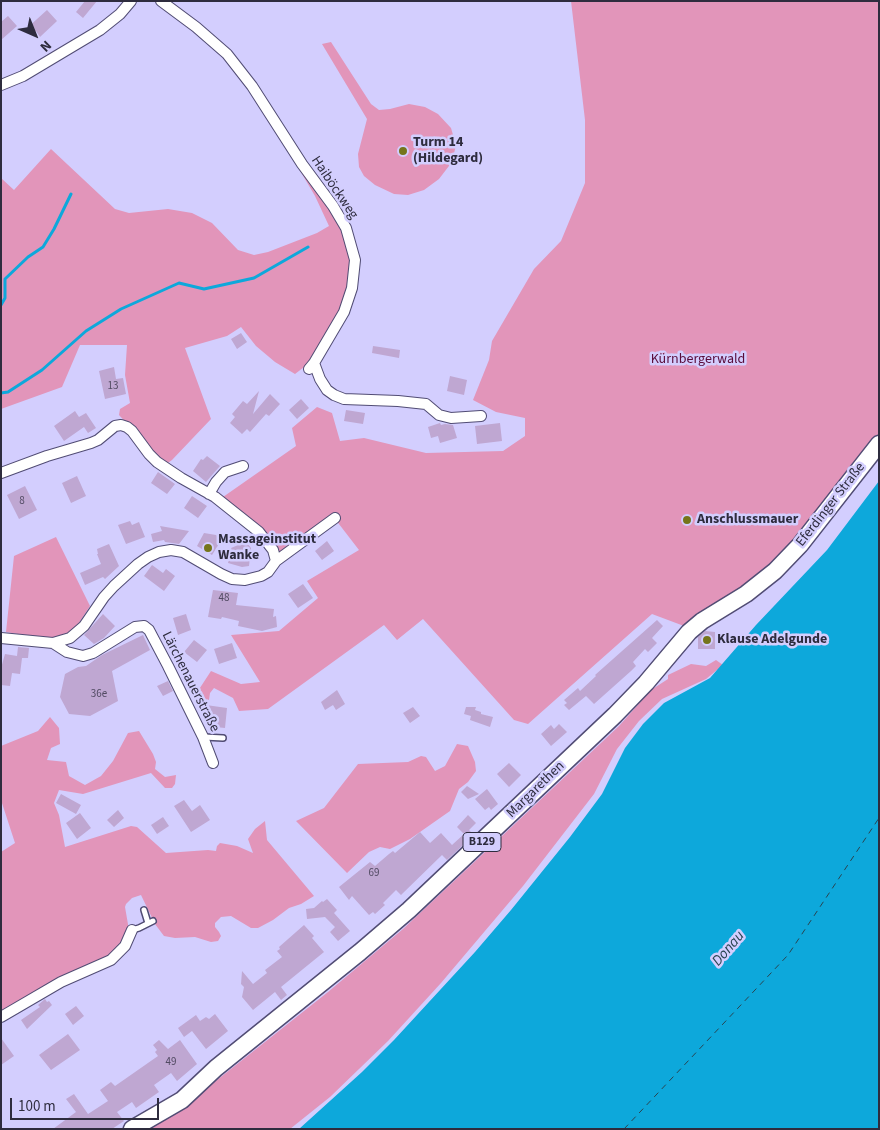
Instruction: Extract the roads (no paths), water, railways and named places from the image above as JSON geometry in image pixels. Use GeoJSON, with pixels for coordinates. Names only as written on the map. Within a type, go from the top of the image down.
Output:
{"type":"FeatureCollection","features":[{"type":"Feature","properties":{"kind":"main road","name":"Eferdinger Straße"},"geometry":{"type":"LineString","coordinates":[[733,602],[768,578],[786,560],[806,538],[879,444]]}},
{"type":"Feature","properties":{"kind":"main road","name":"Margarethen"},"geometry":{"type":"LineString","coordinates":[[138,1125],[167,1100],[216,1068],[394,923],[615,715],[646,683],[689,632],[702,621],[733,602]]}},
{"type":"Feature","properties":{"kind":"street"},"geometry":{"type":"LineString","coordinates":[[1,85],[23,76],[100,30],[120,14],[131,1]]}},
{"type":"Feature","properties":{"kind":"street","name":"Haiböckweg"},"geometry":{"type":"LineString","coordinates":[[161,1],[196,27],[227,54],[252,86],[346,228],[355,260],[352,288],[344,312],[312,366],[328,390],[344,399],[426,404],[439,415],[452,418],[481,416]]}},
{"type":"Feature","properties":{"kind":"street"},"geometry":{"type":"LineString","coordinates":[[1,473],[47,456],[91,443],[98,440],[115,426],[121,425],[132,431],[157,462],[209,494],[259,532],[273,550],[276,561]]}},
{"type":"Feature","properties":{"kind":"street"},"geometry":{"type":"LineString","coordinates":[[209,494],[216,482],[229,470],[243,466]]}},
{"type":"Feature","properties":{"kind":"street","name":"Lärchenauerstraße"},"geometry":{"type":"LineString","coordinates":[[1,638],[53,643],[70,638],[78,632],[114,586],[138,564],[159,552],[171,550],[183,552],[221,574],[232,578],[245,580],[261,576],[268,572],[276,561],[336,518]]}},
{"type":"Feature","properties":{"kind":"street","name":"Lärchenauerstraße"},"geometry":{"type":"LineString","coordinates":[[53,643],[67,652],[83,656],[93,653],[135,627],[144,626],[149,630],[160,650],[204,737],[213,762]]}},
{"type":"Feature","properties":{"kind":"street"},"geometry":{"type":"LineString","coordinates":[[1,1017],[61,982],[114,958],[125,946],[132,930]]}},
{"type":"Feature","properties":{"kind":"lane"},"geometry":{"type":"LineString","coordinates":[[204,737],[223,738]]}},
{"type":"Feature","properties":{"kind":"lane"},"geometry":{"type":"LineString","coordinates":[[132,930],[150,922],[144,910]]}},
{"type":"Feature","properties":{"kind":"water","name":"Donau"},"geometry":{"type":"Polygon","coordinates":[[[879,481],[879,1129],[299,1129],[394,1040],[511,910],[602,794],[625,748],[643,724],[664,703],[710,678],[756,625],[827,550],[879,481]]]}},
{"type":"Feature","properties":{"kind":"waterway"},"geometry":{"type":"LineString","coordinates":[[1,305],[5,298],[5,279],[28,257],[43,247],[71,194]]}},
{"type":"Feature","properties":{"kind":"waterway"},"geometry":{"type":"LineString","coordinates":[[1,393],[8,392],[42,370],[86,331],[121,309],[179,283],[204,289],[254,278],[308,247]]}},
{"type":"Feature","properties":{"kind":"place","name":"Turm 14 (Hildegard)"},"geometry":{"type":"Point","coordinates":[403,151]}},
{"type":"Feature","properties":{"kind":"place","name":"Anschlussmauer"},"geometry":{"type":"Point","coordinates":[687,520]}},
{"type":"Feature","properties":{"kind":"place","name":"Massageinstitut Wanke"},"geometry":{"type":"Point","coordinates":[208,548]}},
{"type":"Feature","properties":{"kind":"place","name":"Klause Adelgunde"},"geometry":{"type":"Point","coordinates":[707,640]}},
{"type":"Feature","properties":{"kind":"park label","name":"Kürnbergerwald"},"geometry":{"type":"Point","coordinates":[698,360]}}]}
